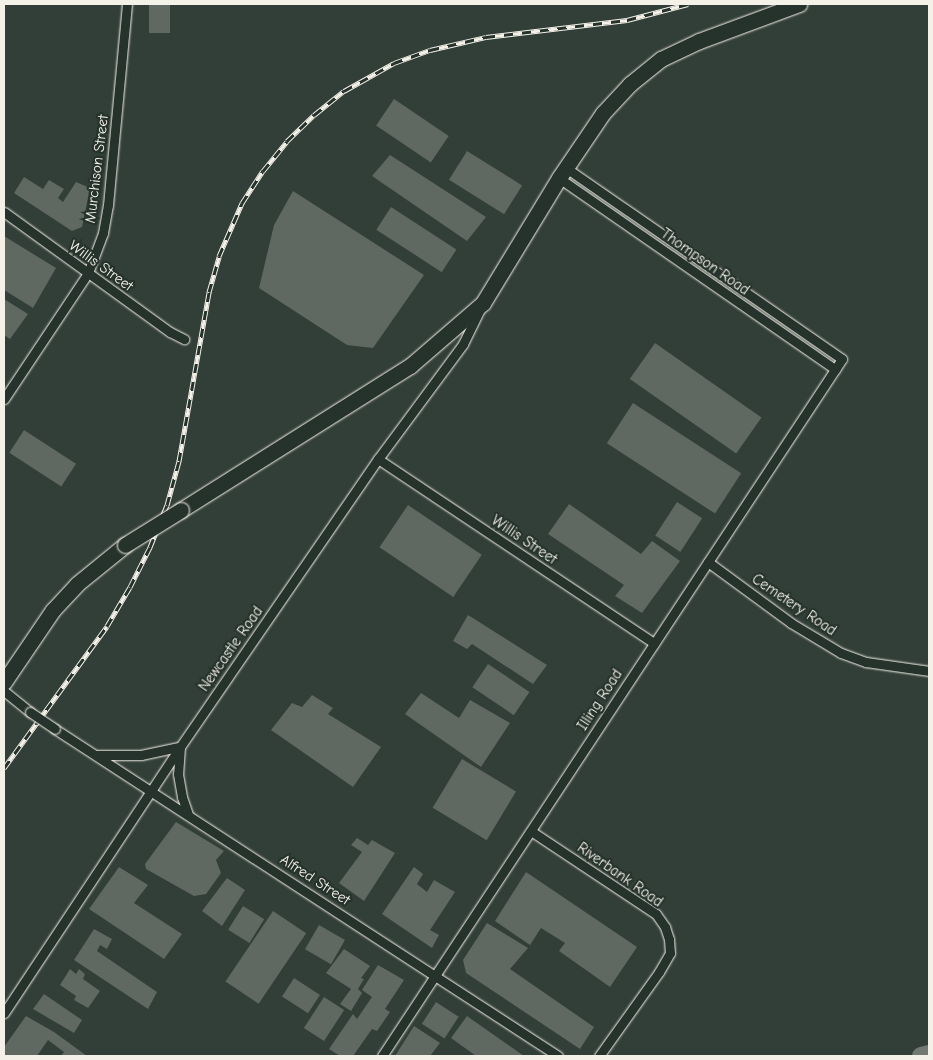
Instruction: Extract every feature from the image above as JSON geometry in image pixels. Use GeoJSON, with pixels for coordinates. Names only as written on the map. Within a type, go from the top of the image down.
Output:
{"type":"FeatureCollection","features":[{"type":"Feature","properties":{"kind":"highway"},"geometry":{"type":"LineString","coordinates":[[4,682],[53,610],[82,580],[125,545],[410,366],[483,303],[562,173],[603,113],[630,84],[661,59],[699,41],[799,4]]}},
{"type":"Feature","properties":{"kind":"street","name":"Murchison Street"},"geometry":{"type":"LineString","coordinates":[[4,399],[88,273],[103,233],[108,205],[128,4]]}},
{"type":"Feature","properties":{"kind":"street","name":"Thompson Road"},"geometry":{"type":"LineString","coordinates":[[562,173],[842,359]]}},
{"type":"Feature","properties":{"kind":"street","name":"Thompson Road"},"geometry":{"type":"LineString","coordinates":[[562,173],[835,369]]}},
{"type":"Feature","properties":{"kind":"street","name":"Willis Street"},"geometry":{"type":"LineString","coordinates":[[4,212],[170,332],[184,339]]}},
{"type":"Feature","properties":{"kind":"street","name":"Newcastle Road"},"geometry":{"type":"LineString","coordinates":[[4,1013],[180,747],[378,459],[463,344],[483,303]]}},
{"type":"Feature","properties":{"kind":"street","name":"Illing Road"},"geometry":{"type":"LineString","coordinates":[[382,1056],[842,359]]}},
{"type":"Feature","properties":{"kind":"street","name":"Willis Street"},"geometry":{"type":"LineString","coordinates":[[378,459],[654,643]]}},
{"type":"Feature","properties":{"kind":"street","name":"Cemetery Road"},"geometry":{"type":"LineString","coordinates":[[708,562],[791,623],[841,653],[866,662],[929,671]]}},
{"type":"Feature","properties":{"kind":"street","name":"Alfred Street"},"geometry":{"type":"LineString","coordinates":[[4,691],[55,729],[558,1056]]}},
{"type":"Feature","properties":{"kind":"street"},"geometry":{"type":"LineString","coordinates":[[96,755],[141,755],[180,747],[179,781],[188,814]]}},
{"type":"Feature","properties":{"kind":"street","name":"Riverbank Road"},"geometry":{"type":"LineString","coordinates":[[531,830],[656,914],[665,926],[669,939],[670,953],[631,1013],[599,1056]]}},
{"type":"Feature","properties":{"kind":"building"},"geometry":{"type":"Polygon","coordinates":[[[149,4],[170,4],[170,33],[149,33],[149,4]]]}},
{"type":"Feature","properties":{"kind":"building"},"geometry":{"type":"Polygon","coordinates":[[[394,99],[449,136],[431,162],[376,126],[394,99]]]}},
{"type":"Feature","properties":{"kind":"building"},"geometry":{"type":"Polygon","coordinates":[[[467,151],[522,185],[504,214],[449,180],[467,151]]]}},
{"type":"Feature","properties":{"kind":"building"},"geometry":{"type":"Polygon","coordinates":[[[390,155],[486,217],[467,241],[372,176],[390,155]]]}},
{"type":"Feature","properties":{"kind":"building"},"geometry":{"type":"Polygon","coordinates":[[[24,177],[43,189],[49,180],[64,189],[58,198],[63,202],[76,182],[90,188],[82,227],[72,231],[14,193],[24,177]]]}},
{"type":"Feature","properties":{"kind":"building"},"geometry":{"type":"Polygon","coordinates":[[[293,191],[424,275],[373,348],[347,345],[259,288],[274,225],[293,191]]]}},
{"type":"Feature","properties":{"kind":"building"},"geometry":{"type":"Polygon","coordinates":[[[391,207],[456,249],[442,272],[376,230],[391,207]]]}},
{"type":"Feature","properties":{"kind":"building"},"geometry":{"type":"Polygon","coordinates":[[[4,236],[56,268],[33,308],[4,290],[4,236]]]}},
{"type":"Feature","properties":{"kind":"building"},"geometry":{"type":"Polygon","coordinates":[[[4,299],[28,314],[10,339],[4,335],[4,299]]]}},
{"type":"Feature","properties":{"kind":"building"},"geometry":{"type":"Polygon","coordinates":[[[655,343],[761,418],[736,454],[630,379],[655,343]]]}},
{"type":"Feature","properties":{"kind":"building"},"geometry":{"type":"Polygon","coordinates":[[[633,403],[741,473],[715,514],[607,443],[633,403]]]}},
{"type":"Feature","properties":{"kind":"building"},"geometry":{"type":"Polygon","coordinates":[[[24,430],[76,464],[61,486],[9,453],[24,430]]]}},
{"type":"Feature","properties":{"kind":"building"},"geometry":{"type":"Polygon","coordinates":[[[677,502],[702,518],[680,552],[655,536],[677,502]]]}},
{"type":"Feature","properties":{"kind":"building"},"geometry":{"type":"Polygon","coordinates":[[[569,504],[641,554],[652,541],[680,561],[642,613],[615,596],[624,585],[548,534],[569,504]]]}},
{"type":"Feature","properties":{"kind":"building"},"geometry":{"type":"Polygon","coordinates":[[[408,505],[482,555],[453,597],[379,547],[408,505]]]}},
{"type":"Feature","properties":{"kind":"building"},"geometry":{"type":"Polygon","coordinates":[[[468,615],[547,665],[533,684],[472,644],[467,649],[453,641],[468,615]]]}},
{"type":"Feature","properties":{"kind":"building"},"geometry":{"type":"Polygon","coordinates":[[[488,664],[529,692],[514,715],[472,687],[488,664]]]}},
{"type":"Feature","properties":{"kind":"building"},"geometry":{"type":"Polygon","coordinates":[[[421,693],[459,718],[470,700],[510,723],[481,767],[405,714],[421,693]]]}},
{"type":"Feature","properties":{"kind":"building"},"geometry":{"type":"Polygon","coordinates":[[[312,695],[333,708],[328,714],[381,747],[353,787],[271,730],[292,703],[302,707],[312,695]]]}},
{"type":"Feature","properties":{"kind":"building"},"geometry":{"type":"Polygon","coordinates":[[[462,759],[516,791],[487,840],[433,808],[462,759]]]}},
{"type":"Feature","properties":{"kind":"building"},"geometry":{"type":"Polygon","coordinates":[[[176,822],[224,851],[216,860],[221,873],[206,894],[194,896],[146,869],[145,864],[176,822]]]}},
{"type":"Feature","properties":{"kind":"building"},"geometry":{"type":"Polygon","coordinates":[[[357,838],[368,845],[372,840],[395,853],[364,901],[339,883],[362,852],[351,845],[357,838]]]}},
{"type":"Feature","properties":{"kind":"building"},"geometry":{"type":"Polygon","coordinates":[[[119,867],[148,885],[134,903],[182,934],[164,959],[89,909],[119,867]]]}},
{"type":"Feature","properties":{"kind":"building"},"geometry":{"type":"Polygon","coordinates":[[[414,867],[423,874],[417,884],[427,892],[434,880],[455,892],[430,930],[439,935],[432,948],[382,914],[414,867]]]}},
{"type":"Feature","properties":{"kind":"building"},"geometry":{"type":"Polygon","coordinates":[[[526,872],[637,947],[610,987],[559,951],[565,943],[541,928],[530,945],[495,921],[526,872]]]}},
{"type":"Feature","properties":{"kind":"building"},"geometry":{"type":"Polygon","coordinates":[[[227,878],[245,890],[222,926],[202,911],[227,878]]]}},
{"type":"Feature","properties":{"kind":"building"},"geometry":{"type":"Polygon","coordinates":[[[243,906],[264,919],[249,943],[228,930],[243,906]]]}},
{"type":"Feature","properties":{"kind":"building"},"geometry":{"type":"Polygon","coordinates":[[[273,911],[306,933],[259,1004],[225,981],[273,911]]]}},
{"type":"Feature","properties":{"kind":"building"},"geometry":{"type":"Polygon","coordinates":[[[487,923],[528,948],[510,969],[594,1027],[580,1049],[466,973],[463,960],[487,923]]]}},
{"type":"Feature","properties":{"kind":"building"},"geometry":{"type":"Polygon","coordinates":[[[319,925],[345,940],[331,964],[305,949],[319,925]]]}},
{"type":"Feature","properties":{"kind":"building"},"geometry":{"type":"Polygon","coordinates":[[[94,929],[112,939],[107,949],[100,945],[97,951],[157,992],[148,1009],[74,960],[94,929]]]}},
{"type":"Feature","properties":{"kind":"building"},"geometry":{"type":"Polygon","coordinates":[[[344,949],[370,966],[361,978],[364,979],[358,989],[362,993],[351,1011],[340,1004],[351,989],[326,973],[344,949]]]}},
{"type":"Feature","properties":{"kind":"building"},"geometry":{"type":"Polygon","coordinates":[[[378,965],[404,980],[385,1009],[390,1012],[377,1031],[372,1029],[353,1056],[340,1056],[329,1049],[353,1014],[357,1019],[372,997],[362,990],[378,965]]]}},
{"type":"Feature","properties":{"kind":"building"},"geometry":{"type":"Polygon","coordinates":[[[70,969],[76,974],[79,969],[85,974],[83,979],[100,991],[88,1008],[74,1000],[76,996],[60,985],[70,969]]]}},
{"type":"Feature","properties":{"kind":"building"},"geometry":{"type":"Polygon","coordinates":[[[294,978],[320,995],[308,1013],[282,996],[294,978]]]}},
{"type":"Feature","properties":{"kind":"building"},"geometry":{"type":"Polygon","coordinates":[[[44,994],[82,1020],[74,1033],[33,1009],[44,994]]]}},
{"type":"Feature","properties":{"kind":"building"},"geometry":{"type":"Polygon","coordinates":[[[324,997],[344,1010],[324,1041],[304,1028],[324,997]]]}},
{"type":"Feature","properties":{"kind":"building"},"geometry":{"type":"Polygon","coordinates":[[[436,1002],[459,1017],[444,1039],[422,1024],[436,1002]]]}},
{"type":"Feature","properties":{"kind":"building"},"geometry":{"type":"Polygon","coordinates":[[[26,1016],[54,1032],[87,1056],[61,1056],[64,1052],[48,1040],[37,1056],[4,1056],[4,1047],[26,1016]]]}},
{"type":"Feature","properties":{"kind":"building"},"geometry":{"type":"Polygon","coordinates":[[[467,1016],[524,1056],[476,1056],[451,1038],[467,1016]]]}},
{"type":"Feature","properties":{"kind":"building"},"geometry":{"type":"Polygon","coordinates":[[[414,1026],[440,1043],[430,1056],[395,1056],[414,1026]]]}},
{"type":"Feature","properties":{"kind":"waterway"},"geometry":{"type":"LineString","coordinates":[[921,1056],[929,1054]]}},
{"type":"Feature","properties":{"kind":"railway"},"geometry":{"type":"LineString","coordinates":[[4,768],[107,626],[130,587],[150,547],[167,505],[179,461],[209,292],[219,256],[242,203],[263,171],[287,141],[314,115],[344,91],[394,63],[430,50],[486,37],[627,20],[688,4]]}}]}
